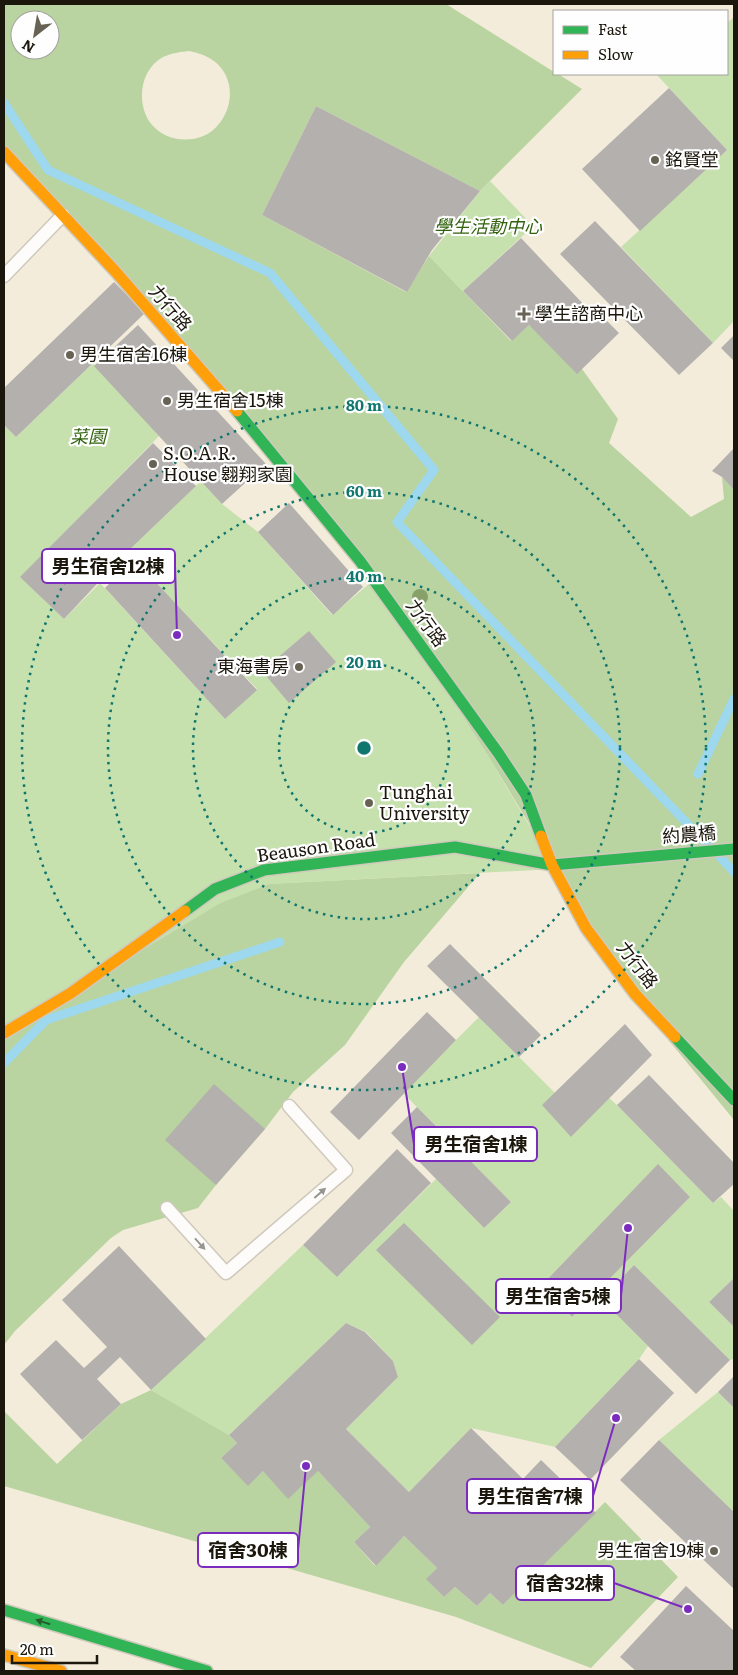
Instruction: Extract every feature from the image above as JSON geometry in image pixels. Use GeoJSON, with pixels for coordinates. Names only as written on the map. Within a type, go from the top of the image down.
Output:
{"type":"FeatureCollection","features":[{"type":"Feature","properties":{"kind":"street","name":"力行路"},"geometry":{"type":"LineString","coordinates":[[4,152],[115,271],[225,396],[360,560],[499,754],[526,795],[552,865],[586,928],[635,994],[734,1100]]}},
{"type":"Feature","properties":{"kind":"street","name":"Beauson Road"},"geometry":{"type":"LineString","coordinates":[[4,1033],[71,993],[215,889],[264,870],[455,847],[552,865],[647,856]]}},
{"type":"Feature","properties":{"kind":"street","name":"約農橋"},"geometry":{"type":"LineString","coordinates":[[647,856],[734,849]]}},
{"type":"Feature","properties":{"kind":"street"},"geometry":{"type":"LineString","coordinates":[[4,1610],[207,1671]]}},
{"type":"Feature","properties":{"kind":"street"},"geometry":{"type":"LineString","coordinates":[[4,1655],[61,1671]]}},
{"type":"Feature","properties":{"kind":"lane"},"geometry":{"type":"LineString","coordinates":[[4,276],[63,215]]}},
{"type":"Feature","properties":{"kind":"lane"},"geometry":{"type":"LineString","coordinates":[[167,1208],[226,1273],[346,1170],[289,1106]]}},
{"type":"Feature","properties":{"kind":"green space"},"geometry":{"type":"Polygon","coordinates":[[[4,4],[446,4],[553,71],[553,75],[560,75],[582,89],[480,191],[316,106],[262,215],[406,292],[429,256],[511,341],[529,325],[582,369],[618,419],[609,443],[691,517],[724,499],[722,477],[734,490],[734,1120],[635,999],[487,754],[375,579],[4,153],[4,4]],[[189,51],[179,52],[163,57],[150,69],[145,77],[142,95],[145,113],[156,129],[173,138],[183,140],[202,136],[211,132],[218,125],[227,110],[230,92],[229,84],[221,68],[208,57],[189,51]]]}},
{"type":"Feature","properties":{"kind":"green space"},"geometry":{"type":"Polygon","coordinates":[[[734,17],[734,321],[713,343],[621,247],[727,150],[657,75],[728,75],[728,22],[734,17]]]}},
{"type":"Feature","properties":{"kind":"green space","name":"學生活動中心"},"geometry":{"type":"Polygon","coordinates":[[[490,181],[533,226],[463,291],[429,256],[490,181]]]}},
{"type":"Feature","properties":{"kind":"green space","name":"菜園"},"geometry":{"type":"Polygon","coordinates":[[[93,363],[159,436],[21,577],[64,619],[100,583],[225,719],[257,689],[127,552],[201,481],[222,504],[258,532],[332,615],[375,579],[487,754],[555,869],[269,884],[220,903],[4,1033],[4,425],[16,437],[93,363]]]}},
{"type":"Feature","properties":{"kind":"green space"},"geometry":{"type":"Polygon","coordinates":[[[480,873],[404,962],[345,1045],[293,1092],[265,1129],[198,1208],[123,1230],[111,1238],[15,1331],[4,1345],[4,1033],[220,903],[269,884],[480,873]]]}},
{"type":"Feature","properties":{"kind":"green space"},"geometry":{"type":"Polygon","coordinates":[[[479,1017],[555,1093],[571,1137],[609,1098],[713,1203],[721,1197],[734,1211],[734,1278],[709,1302],[734,1327],[734,1359],[730,1360],[634,1265],[601,1299],[648,1346],[639,1359],[555,1447],[471,1428],[409,1492],[346,1429],[398,1377],[393,1361],[366,1332],[346,1323],[229,1435],[151,1390],[303,1245],[337,1277],[436,1179],[484,1228],[511,1202],[403,1093],[479,1017]],[[658,1165],[541,1286],[572,1317],[690,1197],[658,1165]]]}},
{"type":"Feature","properties":{"kind":"green space"},"geometry":{"type":"Polygon","coordinates":[[[151,1390],[229,1435],[237,1443],[221,1458],[248,1485],[263,1471],[318,1471],[370,1527],[354,1542],[375,1566],[404,1536],[437,1568],[427,1579],[444,1597],[455,1587],[477,1606],[490,1593],[503,1605],[605,1502],[678,1577],[591,1668],[456,1617],[4,1486],[4,1411],[57,1464],[121,1404],[151,1390]]]}},
{"type":"Feature","properties":{"kind":"green space"},"geometry":{"type":"Polygon","coordinates":[[[718,1392],[734,1408],[734,1512],[659,1440],[718,1392]]]}},
{"type":"Feature","properties":{"kind":"building","name":"銘賢堂"},"geometry":{"type":"Polygon","coordinates":[[[669,88],[727,150],[640,231],[582,169],[669,88]]]}},
{"type":"Feature","properties":{"kind":"building","name":"學生活動中心"},"geometry":{"type":"Polygon","coordinates":[[[316,106],[480,191],[432,250],[407,292],[262,215],[316,106]]]}},
{"type":"Feature","properties":{"kind":"building"},"geometry":{"type":"Polygon","coordinates":[[[595,221],[713,343],[679,375],[560,254],[595,221]]]}},
{"type":"Feature","properties":{"kind":"building","name":"學生諮商中心"},"geometry":{"type":"Polygon","coordinates":[[[521,238],[587,308],[591,305],[619,333],[577,374],[529,325],[512,341],[463,291],[521,238]]]}},
{"type":"Feature","properties":{"kind":"building","name":"男生宿舍16棟"},"geometry":{"type":"Polygon","coordinates":[[[114,282],[145,313],[16,437],[4,425],[4,388],[114,282]]]}},
{"type":"Feature","properties":{"kind":"building","name":"男生宿舍15棟"},"geometry":{"type":"Polygon","coordinates":[[[138,325],[266,464],[222,504],[94,366],[138,325]]]}},
{"type":"Feature","properties":{"kind":"building"},"geometry":{"type":"Polygon","coordinates":[[[734,335],[734,361],[721,348],[734,335]]]}},
{"type":"Feature","properties":{"kind":"building"},"geometry":{"type":"Polygon","coordinates":[[[153,443],[196,486],[127,552],[64,619],[20,577],[153,443]]]}},
{"type":"Feature","properties":{"kind":"building"},"geometry":{"type":"Polygon","coordinates":[[[734,448],[734,490],[722,477],[712,471],[734,448]]]}},
{"type":"Feature","properties":{"kind":"building"},"geometry":{"type":"Polygon","coordinates":[[[289,503],[363,587],[333,615],[258,532],[289,503]]]}},
{"type":"Feature","properties":{"kind":"building"},"geometry":{"type":"Polygon","coordinates":[[[134,559],[257,690],[225,719],[105,588],[134,559]]]}},
{"type":"Feature","properties":{"kind":"building","name":"東海書房"},"geometry":{"type":"Polygon","coordinates":[[[309,631],[336,662],[289,703],[262,671],[309,631]]]}},
{"type":"Feature","properties":{"kind":"building"},"geometry":{"type":"Polygon","coordinates":[[[450,944],[541,1035],[519,1057],[427,966],[450,944]]]}},
{"type":"Feature","properties":{"kind":"building"},"geometry":{"type":"Polygon","coordinates":[[[427,1012],[456,1040],[359,1140],[330,1112],[427,1012]]]}},
{"type":"Feature","properties":{"kind":"building"},"geometry":{"type":"Polygon","coordinates":[[[625,1024],[652,1055],[571,1137],[542,1105],[625,1024]]]}},
{"type":"Feature","properties":{"kind":"building"},"geometry":{"type":"Polygon","coordinates":[[[649,1075],[734,1163],[734,1184],[713,1203],[617,1105],[649,1075]]]}},
{"type":"Feature","properties":{"kind":"building"},"geometry":{"type":"Polygon","coordinates":[[[214,1084],[265,1129],[216,1185],[165,1140],[214,1084]]]}},
{"type":"Feature","properties":{"kind":"building"},"geometry":{"type":"Polygon","coordinates":[[[417,1107],[511,1202],[484,1228],[391,1133],[417,1107]]]}},
{"type":"Feature","properties":{"kind":"building"},"geometry":{"type":"Polygon","coordinates":[[[397,1149],[431,1183],[337,1277],[303,1245],[397,1149]]]}},
{"type":"Feature","properties":{"kind":"building"},"geometry":{"type":"Polygon","coordinates":[[[658,1164],[690,1197],[572,1317],[541,1286],[658,1164]]]}},
{"type":"Feature","properties":{"kind":"building"},"geometry":{"type":"Polygon","coordinates":[[[404,1223],[500,1317],[472,1345],[376,1250],[404,1223]]]}},
{"type":"Feature","properties":{"kind":"building"},"geometry":{"type":"Polygon","coordinates":[[[119,1246],[206,1339],[151,1390],[120,1357],[97,1379],[121,1404],[82,1440],[20,1374],[56,1340],[84,1368],[107,1347],[62,1300],[119,1246]]]}},
{"type":"Feature","properties":{"kind":"building"},"geometry":{"type":"Polygon","coordinates":[[[634,1265],[730,1360],[696,1394],[601,1299],[634,1265]]]}},
{"type":"Feature","properties":{"kind":"building"},"geometry":{"type":"Polygon","coordinates":[[[734,1278],[734,1327],[709,1302],[734,1278]]]}},
{"type":"Feature","properties":{"kind":"building"},"geometry":{"type":"Polygon","coordinates":[[[346,1323],[365,1332],[393,1361],[398,1377],[346,1429],[409,1492],[471,1428],[523,1479],[541,1460],[570,1488],[578,1480],[591,1493],[583,1500],[596,1513],[503,1605],[490,1593],[477,1606],[455,1587],[444,1597],[426,1579],[437,1568],[404,1536],[376,1566],[354,1542],[370,1527],[318,1471],[288,1499],[263,1471],[248,1486],[221,1458],[237,1443],[229,1435],[346,1323]]]}},
{"type":"Feature","properties":{"kind":"building"},"geometry":{"type":"Polygon","coordinates":[[[639,1359],[674,1393],[590,1480],[555,1447],[639,1359]]]}},
{"type":"Feature","properties":{"kind":"building"},"geometry":{"type":"Polygon","coordinates":[[[734,1376],[734,1408],[718,1392],[734,1376]]]}},
{"type":"Feature","properties":{"kind":"building","name":"男生宿舍19棟"},"geometry":{"type":"Polygon","coordinates":[[[659,1440],[734,1512],[734,1589],[620,1480],[659,1440]]]}},
{"type":"Feature","properties":{"kind":"building"},"geometry":{"type":"Polygon","coordinates":[[[686,1586],[734,1631],[734,1671],[636,1671],[620,1657],[686,1586]]]}},
{"type":"Feature","properties":{"kind":"waterway"},"geometry":{"type":"LineString","coordinates":[[4,103],[48,170],[270,273],[434,470],[397,522],[708,845]]}},
{"type":"Feature","properties":{"kind":"waterway"},"geometry":{"type":"LineString","coordinates":[[698,774],[734,699]]}},
{"type":"Feature","properties":{"kind":"waterway"},"geometry":{"type":"LineString","coordinates":[[719,856],[734,872]]}},
{"type":"Feature","properties":{"kind":"waterway"},"geometry":{"type":"LineString","coordinates":[[4,1063],[46,1020],[280,942]]}},
{"type":"Feature","properties":{"kind":"traffic: fast"},"geometry":{"type":"LineString","coordinates":[[237,411],[360,561],[499,754],[526,795],[541,836]]}},
{"type":"Feature","properties":{"kind":"traffic: fast"},"geometry":{"type":"LineString","coordinates":[[185,911],[215,889],[264,870],[455,847],[552,865],[734,849]]}},
{"type":"Feature","properties":{"kind":"traffic: fast"},"geometry":{"type":"LineString","coordinates":[[675,1037],[734,1100]]}},
{"type":"Feature","properties":{"kind":"traffic: fast"},"geometry":{"type":"LineString","coordinates":[[4,1610],[207,1671]]}},
{"type":"Feature","properties":{"kind":"traffic: slow"},"geometry":{"type":"LineString","coordinates":[[4,152],[115,271],[237,411]]}},
{"type":"Feature","properties":{"kind":"traffic: slow"},"geometry":{"type":"LineString","coordinates":[[541,836],[552,865],[586,928],[635,994],[675,1037]]}},
{"type":"Feature","properties":{"kind":"traffic: slow"},"geometry":{"type":"LineString","coordinates":[[4,1033],[71,993],[185,911]]}},
{"type":"Feature","properties":{"kind":"traffic: slow"},"geometry":{"type":"LineString","coordinates":[[4,1655],[61,1671]]}},
{"type":"Feature","properties":{"kind":"place","name":"銘賢堂"},"geometry":{"type":"Point","coordinates":[655,160]}},
{"type":"Feature","properties":{"kind":"place","name":"學生諮商中心"},"geometry":{"type":"Point","coordinates":[524,314]}},
{"type":"Feature","properties":{"kind":"place","name":"男生宿舍16棟"},"geometry":{"type":"Point","coordinates":[70,355]}},
{"type":"Feature","properties":{"kind":"place","name":"男生宿舍15棟"},"geometry":{"type":"Point","coordinates":[167,401]}},
{"type":"Feature","properties":{"kind":"place","name":"S.O.A.R. House 翱翔家園"},"geometry":{"type":"Point","coordinates":[153,464]}},
{"type":"Feature","properties":{"kind":"place","name":"男生宿舍12棟"},"geometry":{"type":"Point","coordinates":[177,635]}},
{"type":"Feature","properties":{"kind":"place","name":"東海書房"},"geometry":{"type":"Point","coordinates":[299,667]}},
{"type":"Feature","properties":{"kind":"place","name":"Tunghai University"},"geometry":{"type":"Point","coordinates":[369,803]}},
{"type":"Feature","properties":{"kind":"place","name":"男生宿舍1棟"},"geometry":{"type":"Point","coordinates":[402,1067]}},
{"type":"Feature","properties":{"kind":"place","name":"男生宿舍5棟"},"geometry":{"type":"Point","coordinates":[628,1228]}},
{"type":"Feature","properties":{"kind":"place","name":"男生宿舍7棟"},"geometry":{"type":"Point","coordinates":[616,1418]}},
{"type":"Feature","properties":{"kind":"place","name":"宿舍30棟"},"geometry":{"type":"Point","coordinates":[306,1466]}},
{"type":"Feature","properties":{"kind":"place","name":"男生宿舍19棟"},"geometry":{"type":"Point","coordinates":[714,1551]}},
{"type":"Feature","properties":{"kind":"place","name":"宿舍32棟"},"geometry":{"type":"Point","coordinates":[688,1609]}}]}
